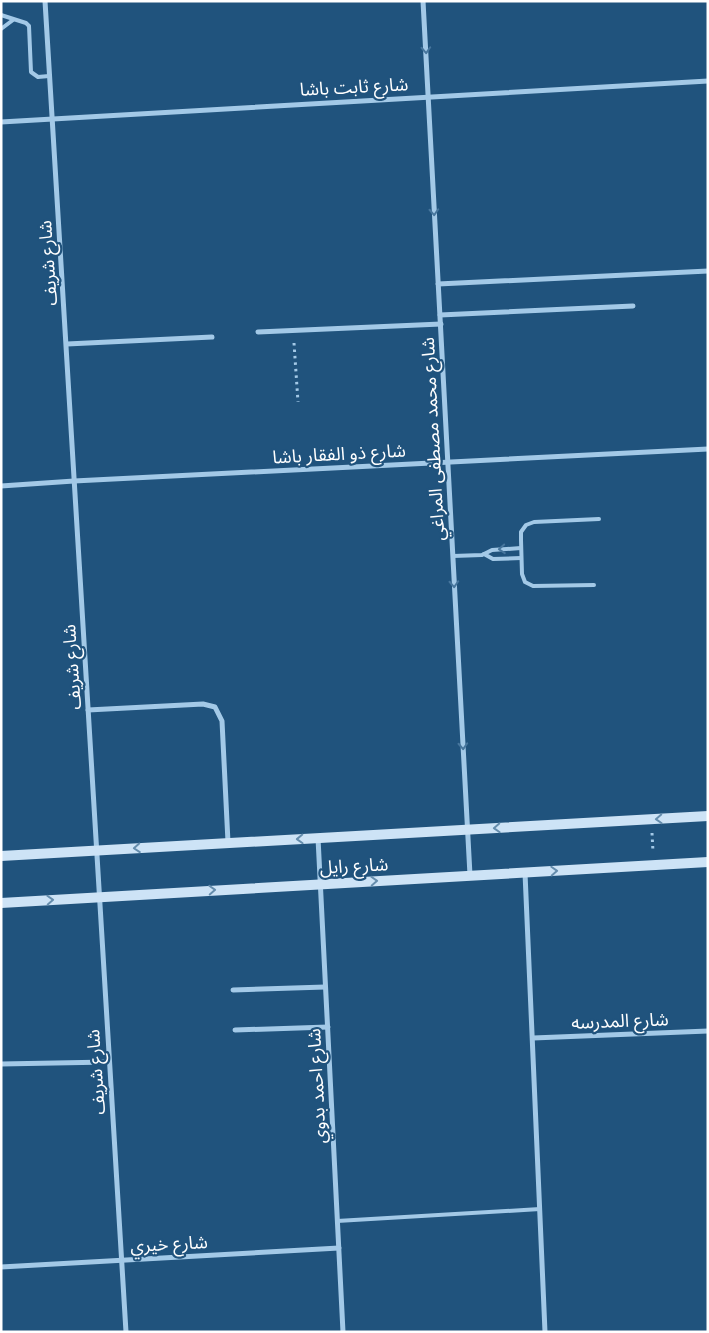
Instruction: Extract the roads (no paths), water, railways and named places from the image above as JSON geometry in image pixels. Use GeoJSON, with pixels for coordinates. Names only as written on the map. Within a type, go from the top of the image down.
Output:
{"type":"FeatureCollection","features":[{"type":"Feature","properties":{"kind":"street","name":"شارع شريف"},"geometry":{"type":"LineString","coordinates":[[45,1],[126,1332]]}},
{"type":"Feature","properties":{"kind":"street","name":"شارع محمد مصطفى المراغي"},"geometry":{"type":"LineString","coordinates":[[423,1],[470,875]]}},
{"type":"Feature","properties":{"kind":"street","name":"شارع ثابت باشا"},"geometry":{"type":"LineString","coordinates":[[1,122],[708,81]]}},
{"type":"Feature","properties":{"kind":"street"},"geometry":{"type":"LineString","coordinates":[[438,284],[708,271]]}},
{"type":"Feature","properties":{"kind":"street"},"geometry":{"type":"LineString","coordinates":[[440,315],[633,306]]}},
{"type":"Feature","properties":{"kind":"street"},"geometry":{"type":"LineString","coordinates":[[258,332],[441,324]]}},
{"type":"Feature","properties":{"kind":"street"},"geometry":{"type":"LineString","coordinates":[[67,344],[212,337]]}},
{"type":"Feature","properties":{"kind":"street","name":"شارع ذو الفقار باشا"},"geometry":{"type":"LineString","coordinates":[[1,486],[708,450]]}},
{"type":"Feature","properties":{"kind":"street"},"geometry":{"type":"LineString","coordinates":[[88,710],[203,704],[215,707],[222,722],[228,842]]}},
{"type":"Feature","properties":{"kind":"street","name":"شارع رايل"},"geometry":{"type":"LineString","coordinates":[[1,856],[708,816]]}},
{"type":"Feature","properties":{"kind":"street","name":"شارع احمد بدوي"},"geometry":{"type":"LineString","coordinates":[[318,838],[343,1332]]}},
{"type":"Feature","properties":{"kind":"street","name":"شارع رايل"},"geometry":{"type":"LineString","coordinates":[[1,903],[708,862]]}},
{"type":"Feature","properties":{"kind":"street"},"geometry":{"type":"LineString","coordinates":[[525,872],[545,1332]]}},
{"type":"Feature","properties":{"kind":"street"},"geometry":{"type":"LineString","coordinates":[[233,990],[326,987]]}},
{"type":"Feature","properties":{"kind":"street"},"geometry":{"type":"LineString","coordinates":[[235,1030],[328,1027]]}},
{"type":"Feature","properties":{"kind":"street","name":"شارع المدرسه"},"geometry":{"type":"LineString","coordinates":[[533,1038],[708,1031]]}},
{"type":"Feature","properties":{"kind":"street"},"geometry":{"type":"LineString","coordinates":[[1,1064],[109,1062]]}},
{"type":"Feature","properties":{"kind":"street","name":"شارع خيري"},"geometry":{"type":"LineString","coordinates":[[1,1267],[339,1248]]}},
{"type":"Feature","properties":{"kind":"lane"},"geometry":{"type":"LineString","coordinates":[[1,15],[13,20],[23,21],[29,26],[31,72],[38,77],[49,76]]}},
{"type":"Feature","properties":{"kind":"lane"},"geometry":{"type":"LineString","coordinates":[[1,29],[13,20]]}},
{"type":"Feature","properties":{"kind":"lane"},"geometry":{"type":"LineString","coordinates":[[594,585],[533,586],[525,582],[522,574],[521,532],[526,525],[534,522],[599,519]]}},
{"type":"Feature","properties":{"kind":"lane"},"geometry":{"type":"LineString","coordinates":[[453,556],[484,554],[492,550],[521,548]]}},
{"type":"Feature","properties":{"kind":"lane"},"geometry":{"type":"LineString","coordinates":[[484,554],[493,559],[521,558]]}},
{"type":"Feature","properties":{"kind":"lane"},"geometry":{"type":"LineString","coordinates":[[337,1221],[540,1209]]}}]}
